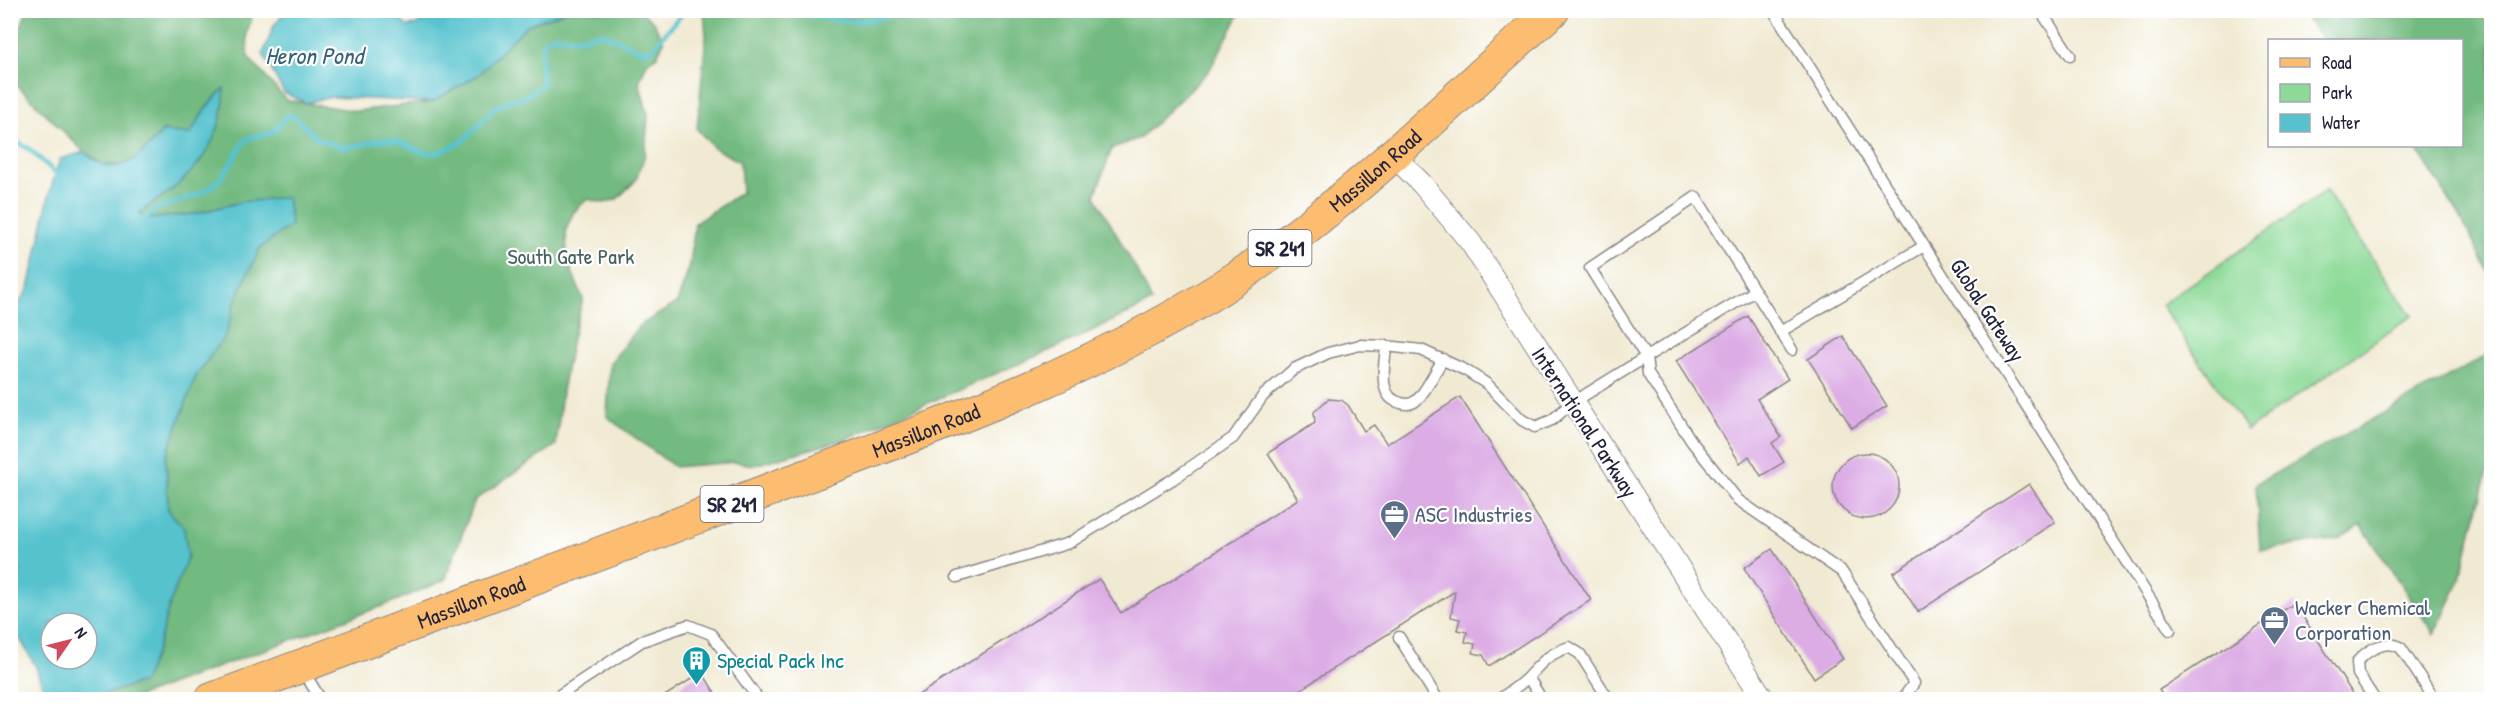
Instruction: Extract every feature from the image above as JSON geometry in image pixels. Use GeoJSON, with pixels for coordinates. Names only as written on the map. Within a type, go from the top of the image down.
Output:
{"type":"FeatureCollection","features":[{"type":"Feature","properties":{"kind":"main road","name":"Massillon Road"},"geometry":{"type":"LineString","coordinates":[[211,699],[783,485],[1049,381],[1157,325],[1218,290],[1278,249],[1393,155],[1553,10]]}},
{"type":"Feature","properties":{"kind":"street","name":"International Parkway"},"geometry":{"type":"LineString","coordinates":[[1393,155],[1429,192],[1471,243],[1764,699]]}},
{"type":"Feature","properties":{"kind":"lane","name":"Global Gateway"},"geometry":{"type":"LineString","coordinates":[[1773,10],[2170,630]]}},
{"type":"Feature","properties":{"kind":"lane"},"geometry":{"type":"LineString","coordinates":[[2040,10],[2070,55]]}},
{"type":"Feature","properties":{"kind":"lane"},"geometry":{"type":"LineString","coordinates":[[1792,350],[1696,197],[1590,268],[1646,357],[1648,374],[1692,441],[1738,500],[1842,572],[1914,683],[1902,699]]}},
{"type":"Feature","properties":{"kind":"lane"},"geometry":{"type":"LineString","coordinates":[[1780,332],[1924,246]]}},
{"type":"Feature","properties":{"kind":"lane"},"geometry":{"type":"LineString","coordinates":[[957,577],[1069,543],[1173,479],[1233,438],[1263,396],[1294,369],[1328,354],[1360,345],[1421,350],[1443,359],[1486,384],[1522,420],[1535,427],[1552,420],[1572,403],[1755,291]]}},
{"type":"Feature","properties":{"kind":"lane"},"geometry":{"type":"LineString","coordinates":[[1386,346],[1384,381],[1386,393],[1396,402],[1407,405],[1417,400],[1443,359]]}},
{"type":"Feature","properties":{"kind":"lane"},"geometry":{"type":"LineString","coordinates":[[552,699],[642,641],[688,625],[711,634],[759,699]]}},
{"type":"Feature","properties":{"kind":"lane"},"geometry":{"type":"LineString","coordinates":[[1400,637],[1438,699]]}},
{"type":"Feature","properties":{"kind":"lane"},"geometry":{"type":"LineString","coordinates":[[2375,699],[2358,674],[2357,662],[2362,656],[2384,644],[2395,644],[2401,648],[2435,699]]}},
{"type":"Feature","properties":{"kind":"lane"},"geometry":{"type":"LineString","coordinates":[[1499,699],[1528,677],[1544,659],[1569,647],[1580,654],[1609,699]]}},
{"type":"Feature","properties":{"kind":"lane"},"geometry":{"type":"LineString","coordinates":[[300,666],[321,699]]}},
{"type":"Feature","properties":{"kind":"lane"},"geometry":{"type":"LineString","coordinates":[[1528,677],[1542,699]]}},
{"type":"Feature","properties":{"kind":"green space"},"geometry":{"type":"Polygon","coordinates":[[[704,10],[1241,11],[1209,71],[1140,138],[1112,148],[1095,196],[1152,302],[1062,345],[843,440],[754,465],[736,462],[675,467],[607,417],[610,363],[639,326],[677,303],[690,265],[695,223],[742,192],[740,162],[714,148],[697,129],[706,35],[704,10]]]}},
{"type":"Feature","properties":{"kind":"green space"},"geometry":{"type":"Polygon","coordinates":[[[27,11],[254,11],[247,33],[248,57],[286,100],[356,111],[432,102],[478,75],[527,25],[566,11],[640,11],[653,21],[664,41],[657,56],[647,63],[639,82],[648,115],[645,154],[636,180],[617,199],[604,203],[587,199],[573,213],[566,230],[567,260],[583,299],[572,338],[562,391],[556,445],[475,500],[445,580],[393,602],[132,699],[90,699],[143,682],[168,606],[184,528],[168,510],[166,457],[196,376],[225,336],[237,296],[260,248],[291,225],[241,202],[194,214],[144,219],[140,213],[188,174],[204,155],[215,131],[223,89],[206,108],[190,134],[163,131],[137,158],[122,165],[104,165],[84,152],[11,79],[11,40],[22,24],[27,11]]]}},
{"type":"Feature","properties":{"kind":"green space"},"geometry":{"type":"Polygon","coordinates":[[[2299,11],[2491,11],[2491,277],[2459,215],[2416,147],[2463,147],[2463,39],[2323,39],[2299,11]]]}},
{"type":"Feature","properties":{"kind":"green space"},"geometry":{"type":"Polygon","coordinates":[[[2326,191],[2412,316],[2247,430],[2161,305],[2326,191]]]}},
{"type":"Feature","properties":{"kind":"green space"},"geometry":{"type":"Polygon","coordinates":[[[2491,353],[2491,468],[2486,475],[2459,583],[2434,634],[2361,525],[2339,539],[2260,550],[2256,484],[2491,353]]]}},
{"type":"Feature","properties":{"kind":"water","name":"Heron Pond"},"geometry":{"type":"Polygon","coordinates":[[[285,11],[395,11],[399,19],[407,26],[416,25],[441,11],[566,11],[527,25],[478,75],[432,102],[331,97],[306,103],[284,93],[263,54],[274,25],[285,11]]]}},
{"type":"Feature","properties":{"kind":"water"},"geometry":{"type":"Polygon","coordinates":[[[224,88],[222,114],[207,151],[181,182],[140,213],[144,219],[194,214],[241,202],[287,197],[291,225],[260,248],[237,296],[225,336],[196,376],[166,457],[168,510],[184,528],[188,556],[170,603],[157,650],[143,682],[90,699],[46,699],[36,667],[11,623],[11,603],[21,570],[10,554],[11,316],[29,288],[50,191],[60,159],[84,152],[104,165],[122,165],[138,157],[163,131],[190,134],[206,108],[224,88]]]}},
{"type":"Feature","properties":{"kind":"building"},"geometry":{"type":"Polygon","coordinates":[[[1748,316],[1788,379],[1757,399],[1781,437],[1772,443],[1784,462],[1761,476],[1749,456],[1740,463],[1676,361],[1748,316]]]}},
{"type":"Feature","properties":{"kind":"building"},"geometry":{"type":"Polygon","coordinates":[[[1843,336],[1887,406],[1852,428],[1808,359],[1843,336]]]}},
{"type":"Feature","properties":{"kind":"building","name":"ASC Industries"},"geometry":{"type":"Polygon","coordinates":[[[1460,397],[1591,600],[1489,666],[1483,655],[1473,653],[1475,644],[1465,642],[1467,632],[1457,630],[1460,619],[1451,617],[1455,591],[1286,699],[912,699],[1099,579],[1121,613],[1298,499],[1268,453],[1315,423],[1314,412],[1328,399],[1341,400],[1348,405],[1364,431],[1374,425],[1387,444],[1460,397]]]}},
{"type":"Feature","properties":{"kind":"building"},"geometry":{"type":"Polygon","coordinates":[[[1866,453],[1879,455],[1894,468],[1899,486],[1897,499],[1884,514],[1866,519],[1853,517],[1838,504],[1833,486],[1835,473],[1848,458],[1866,453]]]}},
{"type":"Feature","properties":{"kind":"building"},"geometry":{"type":"Polygon","coordinates":[[[2029,484],[2055,522],[1918,612],[1893,573],[2029,484]]]}},
{"type":"Feature","properties":{"kind":"building"},"geometry":{"type":"Polygon","coordinates":[[[1772,549],[1843,659],[1814,678],[1744,568],[1772,549]]]}},
{"type":"Feature","properties":{"kind":"building","name":"Wacker Chemical Corporation"},"geometry":{"type":"Polygon","coordinates":[[[2294,603],[2356,699],[2165,699],[2159,690],[2294,603]]]}},
{"type":"Feature","properties":{"kind":"building","name":"Special Pack Inc"},"geometry":{"type":"Polygon","coordinates":[[[702,672],[719,699],[660,699],[702,672]]]}},
{"type":"Feature","properties":{"kind":"waterway"},"geometry":{"type":"LineString","coordinates":[[141,224],[155,211],[214,185],[225,173],[248,138],[272,133],[287,116],[295,117],[316,138],[345,148],[381,140],[397,141],[425,153],[438,153],[462,142],[495,108],[511,100],[521,99],[543,85],[541,56],[545,40],[553,36],[581,38],[602,33],[642,51],[652,49],[685,10]]}},
{"type":"Feature","properties":{"kind":"waterway"},"geometry":{"type":"LineString","coordinates":[[792,10],[819,18],[847,21],[875,19],[901,10]]}},
{"type":"Feature","properties":{"kind":"waterway"},"geometry":{"type":"LineString","coordinates":[[10,138],[29,149],[59,176]]}},
{"type":"Feature","properties":{"kind":"place","name":"ASC Industries"},"geometry":{"type":"Point","coordinates":[1394,540]}},
{"type":"Feature","properties":{"kind":"place","name":"Wacker Chemical Corporation"},"geometry":{"type":"Point","coordinates":[2274,646]}},
{"type":"Feature","properties":{"kind":"place","name":"Special Pack Inc"},"geometry":{"type":"Point","coordinates":[696,686]}},
{"type":"Feature","properties":{"kind":"park label","name":"South Gate Park"},"geometry":{"type":"Point","coordinates":[571,256]}}]}
